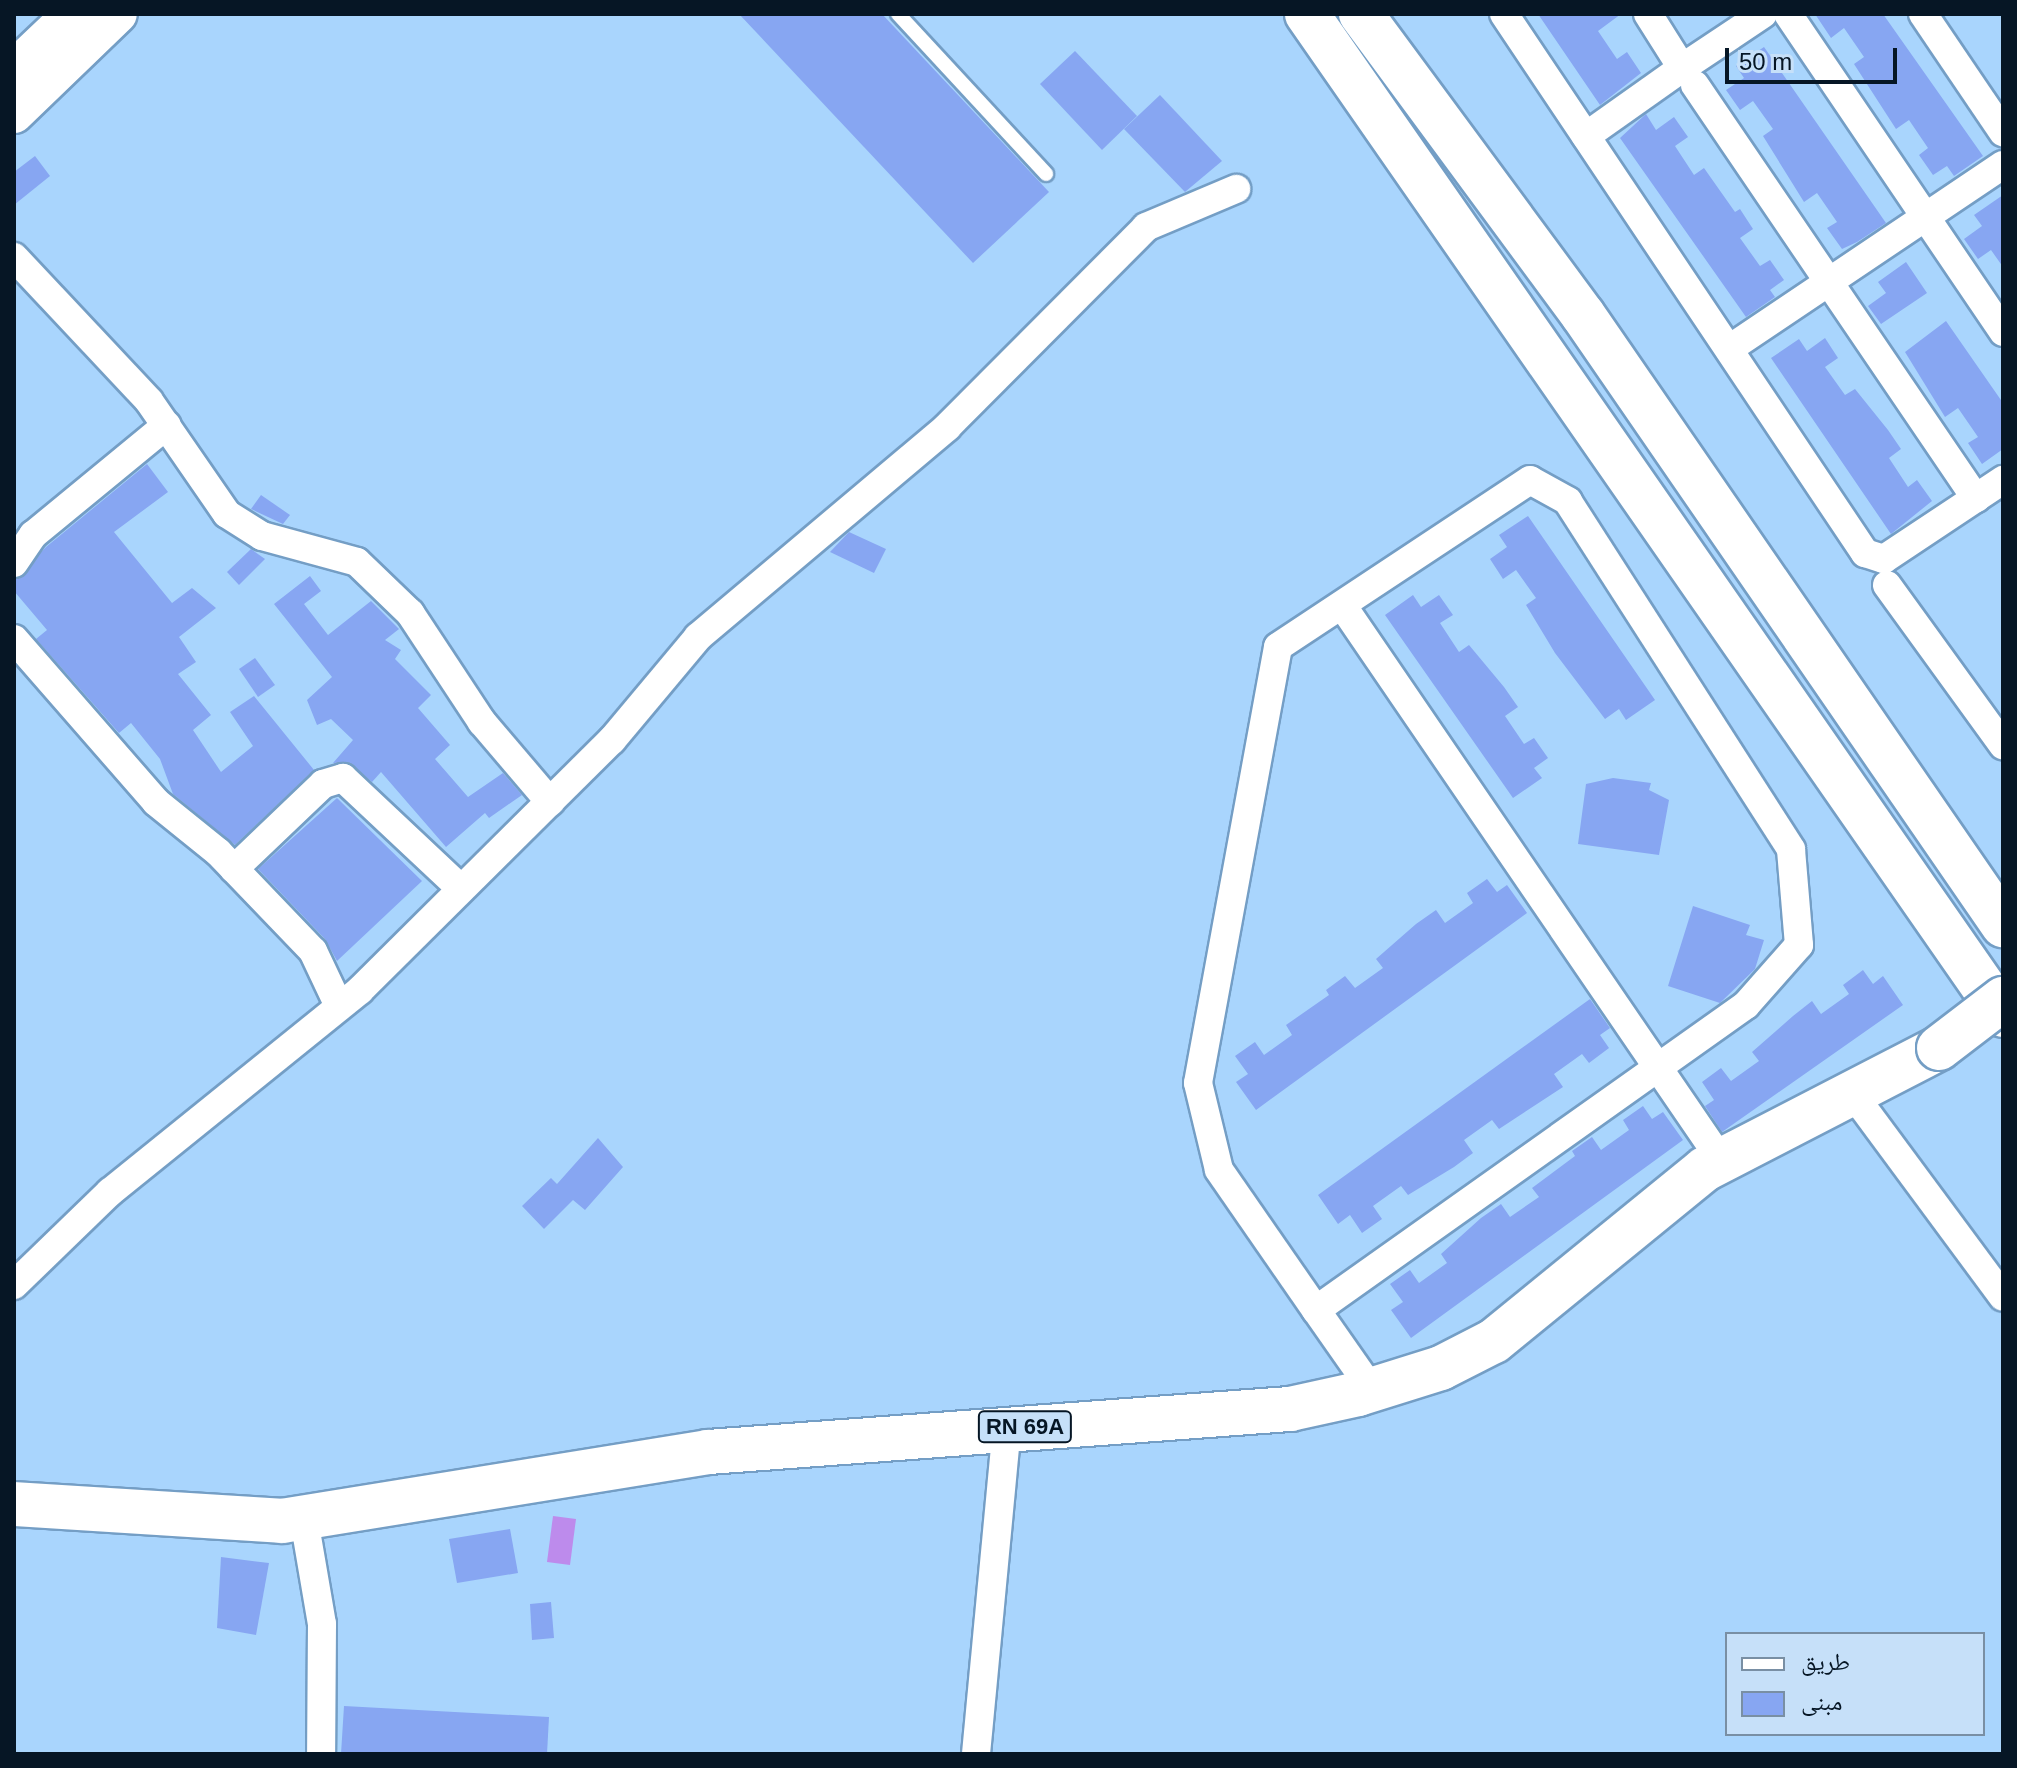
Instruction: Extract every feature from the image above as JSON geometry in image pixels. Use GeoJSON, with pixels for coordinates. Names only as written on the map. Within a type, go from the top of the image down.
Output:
{"type":"FeatureCollection","features":[{"type":"Feature","properties":{"kind":"main road"},"geometry":{"type":"LineString","coordinates":[[14,69],[72,14]]}},
{"type":"Feature","properties":{"kind":"main road"},"geometry":{"type":"LineString","coordinates":[[14,114],[118,14]]}},
{"type":"Feature","properties":{"kind":"main road"},"geometry":{"type":"LineString","coordinates":[[1307,14],[2003,1015]]}},
{"type":"Feature","properties":{"kind":"main road"},"geometry":{"type":"LineString","coordinates":[[1361,14],[1583,315],[2003,925]]}},
{"type":"Feature","properties":{"kind":"main road","name":"RN 69A"},"geometry":{"type":"LineString","coordinates":[[14,1504],[304,1519],[708,1452],[1290,1409],[1372,1390],[1494,1341],[1721,1160],[1850,1090],[1939,1048],[2003,999]]}},
{"type":"Feature","properties":{"kind":"street"},"geometry":{"type":"LineString","coordinates":[[1504,14],[1873,560],[1898,551],[2003,480]]}},
{"type":"Feature","properties":{"kind":"street"},"geometry":{"type":"LineString","coordinates":[[1648,14],[1976,498]]}},
{"type":"Feature","properties":{"kind":"street"},"geometry":{"type":"LineString","coordinates":[[1586,136],[1689,77],[1763,14]]}},
{"type":"Feature","properties":{"kind":"street"},"geometry":{"type":"LineString","coordinates":[[1788,14],[2003,332]]}},
{"type":"Feature","properties":{"kind":"street"},"geometry":{"type":"LineString","coordinates":[[1923,14],[2003,132]]}},
{"type":"Feature","properties":{"kind":"street"},"geometry":{"type":"LineString","coordinates":[[1729,349],[1927,219],[2003,165]]}},
{"type":"Feature","properties":{"kind":"street"},"geometry":{"type":"LineString","coordinates":[[14,1285],[110,1192],[339,1006],[550,802],[698,637],[947,427],[1146,227],[1236,189]]}},
{"type":"Feature","properties":{"kind":"street"},"geometry":{"type":"LineString","coordinates":[[14,257],[167,425],[227,514],[262,536],[357,562],[410,613],[482,722],[550,802]]}},
{"type":"Feature","properties":{"kind":"street"},"geometry":{"type":"LineString","coordinates":[[14,563],[33,535],[167,425]]}},
{"type":"Feature","properties":{"kind":"street"},"geometry":{"type":"LineString","coordinates":[[1316,1310],[1746,1005],[1799,945],[1791,849],[1568,501],[1530,480],[1278,647],[1198,1083],[1219,1170],[1316,1310],[1372,1390]]}},
{"type":"Feature","properties":{"kind":"street"},"geometry":{"type":"LineString","coordinates":[[1887,585],[2003,745]]}},
{"type":"Feature","properties":{"kind":"street"},"geometry":{"type":"LineString","coordinates":[[1342,605],[1721,1160]]}},
{"type":"Feature","properties":{"kind":"street"},"geometry":{"type":"LineString","coordinates":[[14,639],[156,802],[234,869],[313,951],[339,1006]]}},
{"type":"Feature","properties":{"kind":"street"},"geometry":{"type":"LineString","coordinates":[[234,869],[323,784],[343,778],[461,889]]}},
{"type":"Feature","properties":{"kind":"street"},"geometry":{"type":"LineString","coordinates":[[1850,1090],[2003,1297]]}},
{"type":"Feature","properties":{"kind":"street"},"geometry":{"type":"LineString","coordinates":[[976,1754],[1007,1428]]}},
{"type":"Feature","properties":{"kind":"street"},"geometry":{"type":"LineString","coordinates":[[304,1519],[322,1624],[321,1754]]}},
{"type":"Feature","properties":{"kind":"lane"},"geometry":{"type":"LineString","coordinates":[[898,14],[1046,174]]}},
{"type":"Feature","properties":{"kind":"shaded area"},"geometry":{"type":"Polygon","coordinates":[[[553,1516],[576,1519],[570,1565],[547,1562],[553,1516]]]}},
{"type":"Feature","properties":{"kind":"building"},"geometry":{"type":"Polygon","coordinates":[[[739,14],[882,14],[1049,192],[973,263],[739,14]]]}},
{"type":"Feature","properties":{"kind":"building"},"geometry":{"type":"Polygon","coordinates":[[[1538,14],[1621,14],[1598,31],[1617,59],[1627,52],[1641,73],[1600,105],[1538,14]]]}},
{"type":"Feature","properties":{"kind":"building"},"geometry":{"type":"Polygon","coordinates":[[[1815,14],[1883,14],[1983,156],[1954,176],[1947,166],[1933,175],[1919,155],[1928,148],[1909,120],[1896,129],[1854,64],[1864,57],[1844,28],[1831,38],[1815,14]]]}},
{"type":"Feature","properties":{"kind":"building"},"geometry":{"type":"Polygon","coordinates":[[[1764,47],[1886,223],[1842,249],[1827,228],[1837,222],[1817,193],[1804,202],[1763,136],[1773,129],[1753,101],[1740,110],[1726,90],[1744,78],[1736,66],[1764,47]]]}},
{"type":"Feature","properties":{"kind":"building"},"geometry":{"type":"Polygon","coordinates":[[[1075,51],[1137,116],[1102,150],[1040,84],[1075,51]]]}},
{"type":"Feature","properties":{"kind":"building"},"geometry":{"type":"Polygon","coordinates":[[[1160,95],[1222,161],[1185,192],[1124,129],[1160,95]]]}},
{"type":"Feature","properties":{"kind":"building"},"geometry":{"type":"Polygon","coordinates":[[[1646,114],[1656,130],[1674,117],[1688,137],[1675,146],[1694,175],[1704,168],[1735,212],[1740,209],[1753,229],[1740,238],[1760,266],[1770,260],[1784,280],[1770,290],[1775,297],[1746,317],[1620,138],[1646,114]]]}},
{"type":"Feature","properties":{"kind":"building"},"geometry":{"type":"Polygon","coordinates":[[[35,156],[50,176],[14,205],[14,172],[35,156]]]}},
{"type":"Feature","properties":{"kind":"building"},"geometry":{"type":"Polygon","coordinates":[[[2003,195],[2003,267],[1991,250],[1978,259],[1964,239],[1982,226],[1974,215],[2003,195]]]}},
{"type":"Feature","properties":{"kind":"building"},"geometry":{"type":"Polygon","coordinates":[[[1906,262],[1927,293],[1881,324],[1868,306],[1886,293],[1878,282],[1906,262]]]}},
{"type":"Feature","properties":{"kind":"building"},"geometry":{"type":"Polygon","coordinates":[[[1946,321],[2003,403],[2003,449],[1982,464],[1968,443],[1978,437],[1958,408],[1945,417],[1905,352],[1946,321]]]}},
{"type":"Feature","properties":{"kind":"building"},"geometry":{"type":"Polygon","coordinates":[[[1825,338],[1838,358],[1825,367],[1845,395],[1855,389],[1888,430],[1901,449],[1889,458],[1908,487],[1917,480],[1932,501],[1891,534],[1771,358],[1799,339],[1807,351],[1825,338]]]}},
{"type":"Feature","properties":{"kind":"building"},"geometry":{"type":"Polygon","coordinates":[[[147,464],[168,492],[114,532],[172,603],[192,588],[216,608],[179,637],[196,662],[178,674],[211,715],[193,730],[221,772],[253,746],[230,712],[254,696],[314,770],[235,845],[173,794],[160,759],[131,723],[119,733],[36,639],[47,630],[14,591],[14,580],[46,547],[147,464]]]}},
{"type":"Feature","properties":{"kind":"building"},"geometry":{"type":"Polygon","coordinates":[[[261,495],[290,515],[283,524],[251,509],[261,495]]]}},
{"type":"Feature","properties":{"kind":"building"},"geometry":{"type":"Polygon","coordinates":[[[1528,516],[1655,700],[1626,720],[1619,709],[1605,719],[1555,653],[1526,605],[1536,598],[1516,570],[1503,579],[1490,559],[1507,547],[1499,535],[1528,516]]]}},
{"type":"Feature","properties":{"kind":"building"},"geometry":{"type":"Polygon","coordinates":[[[849,532],[886,549],[874,573],[830,552],[849,532]]]}},
{"type":"Feature","properties":{"kind":"building"},"geometry":{"type":"Polygon","coordinates":[[[251,549],[265,559],[239,585],[227,572],[251,549]]]}},
{"type":"Feature","properties":{"kind":"building"},"geometry":{"type":"Polygon","coordinates":[[[310,576],[321,591],[304,604],[328,635],[371,601],[399,629],[385,640],[401,650],[395,659],[431,695],[418,708],[450,745],[435,759],[468,797],[503,773],[522,795],[489,818],[485,813],[446,847],[381,772],[372,782],[348,762],[333,763],[353,740],[331,719],[317,725],[307,700],[332,677],[274,604],[310,576]]]}},
{"type":"Feature","properties":{"kind":"building"},"geometry":{"type":"Polygon","coordinates":[[[1413,595],[1421,607],[1439,595],[1453,615],[1440,623],[1459,652],[1469,645],[1518,707],[1505,716],[1524,744],[1534,738],[1548,758],[1534,768],[1542,778],[1513,798],[1385,615],[1413,595]]]}},
{"type":"Feature","properties":{"kind":"building"},"geometry":{"type":"Polygon","coordinates":[[[255,658],[275,685],[258,697],[239,669],[255,658]]]}},
{"type":"Feature","properties":{"kind":"building"},"geometry":{"type":"Polygon","coordinates":[[[1613,778],[1651,783],[1649,790],[1669,800],[1659,855],[1578,844],[1586,784],[1613,778]]]}},
{"type":"Feature","properties":{"kind":"building"},"geometry":{"type":"Polygon","coordinates":[[[337,798],[422,881],[337,961],[325,939],[258,869],[337,798]]]}},
{"type":"Feature","properties":{"kind":"building"},"geometry":{"type":"Polygon","coordinates":[[[1487,879],[1497,892],[1507,885],[1527,913],[1256,1110],[1236,1082],[1248,1074],[1235,1056],[1255,1042],[1264,1055],[1292,1035],[1286,1025],[1329,995],[1326,990],[1345,976],[1355,988],[1383,968],[1376,959],[1416,924],[1436,910],[1445,923],[1473,903],[1467,893],[1487,879]]]}},
{"type":"Feature","properties":{"kind":"building"},"geometry":{"type":"Polygon","coordinates":[[[1693,906],[1750,925],[1746,935],[1764,940],[1755,969],[1720,1003],[1668,986],[1693,906]]]}},
{"type":"Feature","properties":{"kind":"building"},"geometry":{"type":"Polygon","coordinates":[[[1863,970],[1873,984],[1883,976],[1903,1005],[1722,1132],[1705,1106],[1714,1100],[1702,1082],[1721,1068],[1731,1081],[1759,1061],[1752,1052],[1793,1016],[1812,1001],[1821,1014],[1849,994],[1843,985],[1863,970]]]}},
{"type":"Feature","properties":{"kind":"building"},"geometry":{"type":"Polygon","coordinates":[[[1590,999],[1610,1028],[1600,1035],[1609,1048],[1589,1063],[1582,1054],[1554,1074],[1563,1087],[1499,1129],[1492,1120],[1464,1140],[1473,1153],[1454,1167],[1408,1195],[1401,1186],[1373,1206],[1382,1219],[1362,1233],[1350,1215],[1338,1224],[1318,1195],[1590,999]]]}},
{"type":"Feature","properties":{"kind":"building"},"geometry":{"type":"Polygon","coordinates":[[[1643,1106],[1652,1119],[1663,1112],[1683,1140],[1411,1338],[1391,1310],[1403,1302],[1390,1284],[1410,1270],[1419,1283],[1447,1263],[1441,1254],[1481,1218],[1501,1204],[1510,1217],[1539,1197],[1532,1188],[1575,1156],[1572,1151],[1592,1137],[1601,1150],[1629,1130],[1623,1120],[1643,1106]]]}},
{"type":"Feature","properties":{"kind":"building"},"geometry":{"type":"Polygon","coordinates":[[[598,1138],[623,1167],[585,1210],[573,1200],[544,1229],[522,1206],[551,1178],[557,1184],[598,1138]]]}},
{"type":"Feature","properties":{"kind":"building"},"geometry":{"type":"Polygon","coordinates":[[[510,1529],[518,1573],[457,1583],[449,1539],[510,1529]]]}},
{"type":"Feature","properties":{"kind":"building"},"geometry":{"type":"Polygon","coordinates":[[[221,1557],[269,1563],[256,1635],[217,1628],[221,1557]]]}},
{"type":"Feature","properties":{"kind":"building"},"geometry":{"type":"Polygon","coordinates":[[[551,1602],[554,1638],[532,1640],[530,1604],[551,1602]]]}},
{"type":"Feature","properties":{"kind":"building"},"geometry":{"type":"Polygon","coordinates":[[[344,1706],[549,1717],[547,1754],[341,1754],[344,1706]]]}}]}
